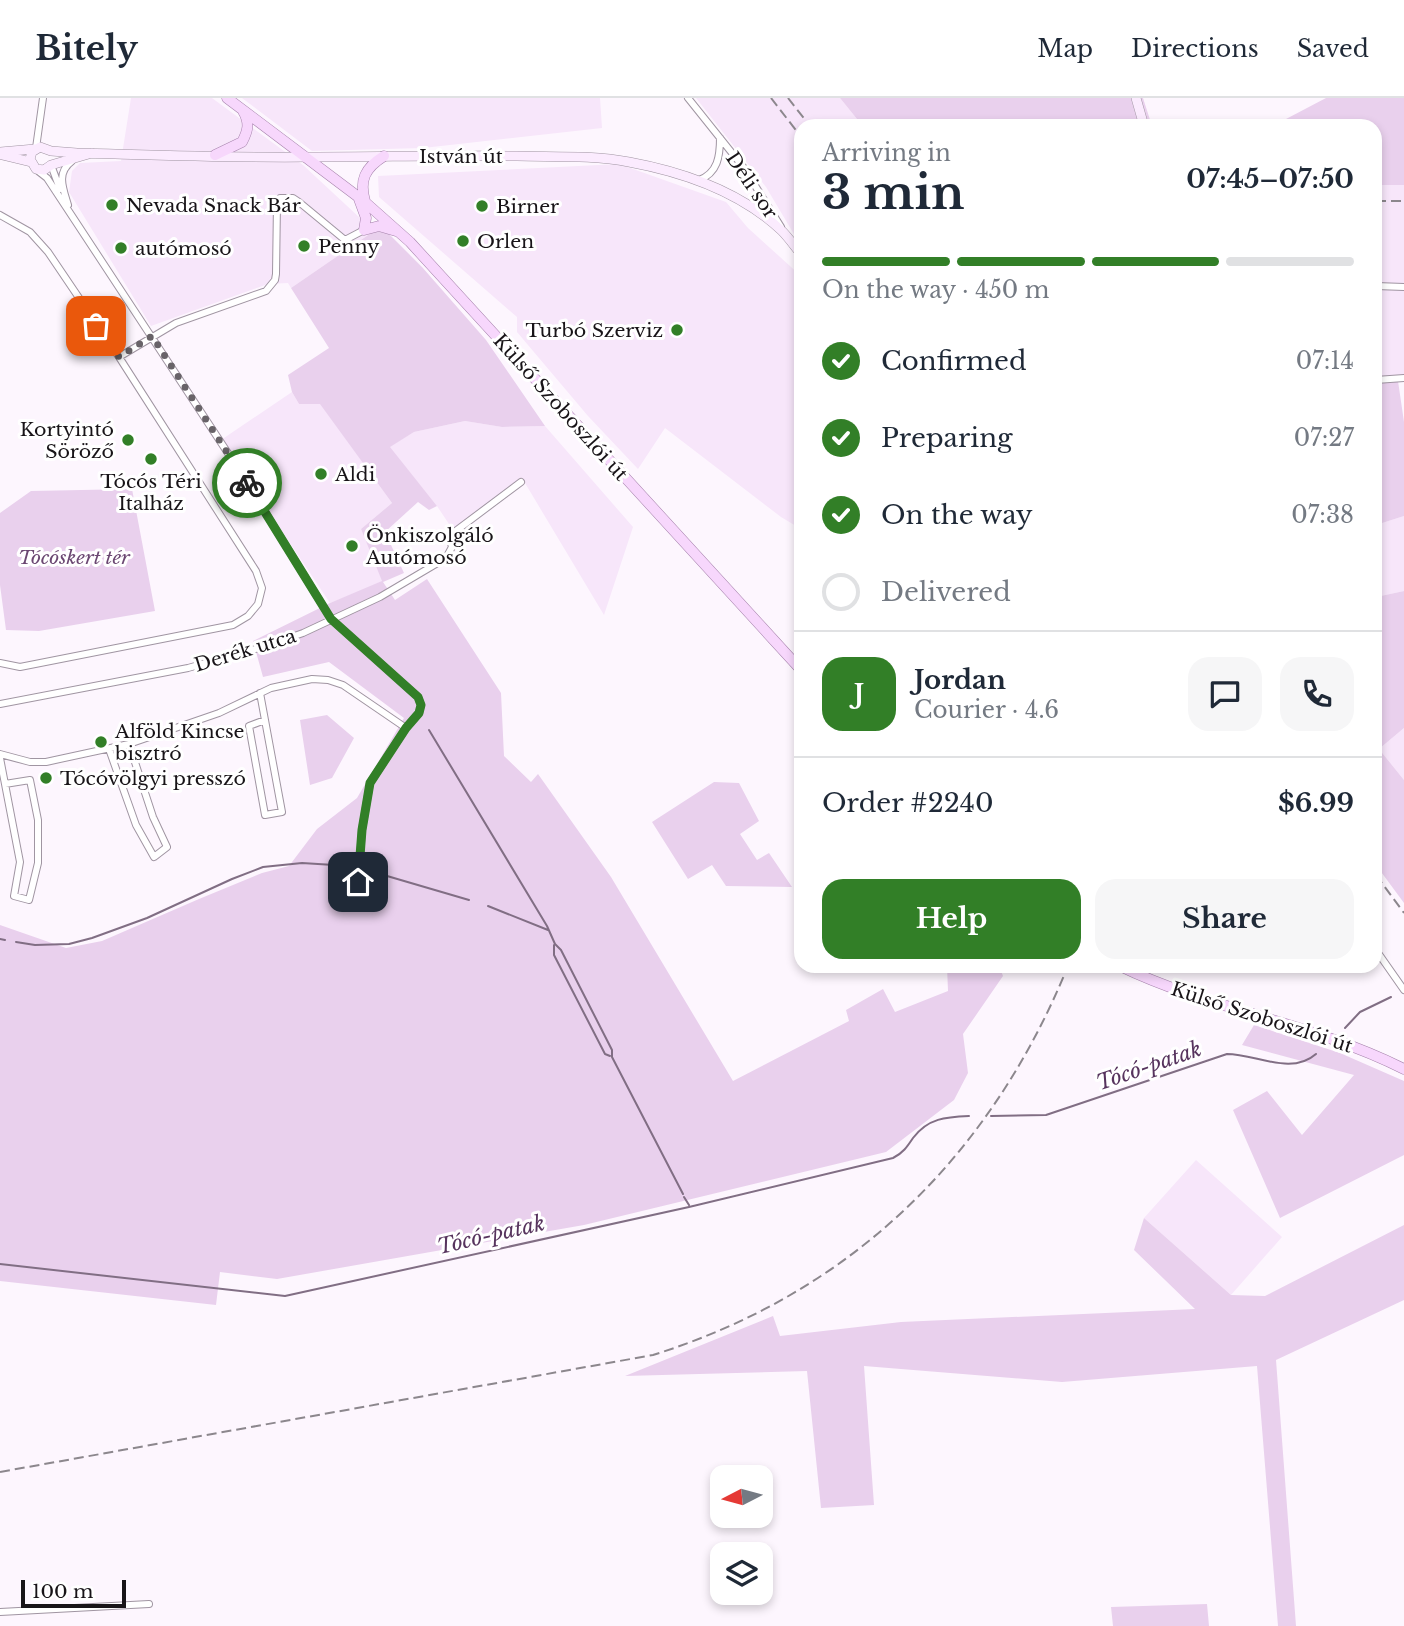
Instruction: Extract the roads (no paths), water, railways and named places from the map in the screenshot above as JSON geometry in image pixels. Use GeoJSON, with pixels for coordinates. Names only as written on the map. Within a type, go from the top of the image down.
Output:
{"type":"FeatureCollection","features":[{"type":"Feature","properties":{"kind":"main road","name":"Külső Szoboszlói út"},"geometry":{"type":"LineString","coordinates":[[227,98],[354,193],[400,233],[794,662]]}},
{"type":"Feature","properties":{"kind":"main road"},"geometry":{"type":"LineString","coordinates":[[215,155],[242,142],[248,120],[240,108]]}},
{"type":"Feature","properties":{"kind":"main road"},"geometry":{"type":"LineString","coordinates":[[365,202],[362,188],[364,174],[371,164],[384,156]]}},
{"type":"Feature","properties":{"kind":"main road"},"geometry":{"type":"LineString","coordinates":[[354,193],[365,210],[364,230],[379,226],[400,233]]}},
{"type":"Feature","properties":{"kind":"main road","name":"Külső Szoboszlói út"},"geometry":{"type":"LineString","coordinates":[[1138,973],[1196,996],[1334,1039],[1404,1069]]}},
{"type":"Feature","properties":{"kind":"street"},"geometry":{"type":"LineString","coordinates":[[43,98],[35,148],[31,155],[33,165],[47,178],[70,210],[254,494],[331,619],[418,697],[421,705],[419,713],[370,783],[362,830],[358,882]]}},
{"type":"Feature","properties":{"kind":"street","name":"Déli sor"},"geometry":{"type":"LineString","coordinates":[[688,98],[744,168],[783,232]]}},
{"type":"Feature","properties":{"kind":"street"},"geometry":{"type":"LineString","coordinates":[[1136,98],[1142,119]]}},
{"type":"Feature","properties":{"kind":"street","name":"Déli sor"},"geometry":{"type":"LineString","coordinates":[[697,181],[707,177],[715,168],[720,155],[720,138]]}},
{"type":"Feature","properties":{"kind":"street"},"geometry":{"type":"LineString","coordinates":[[44,147],[51,151],[54,159],[44,170],[0,154],[44,147]]}},
{"type":"Feature","properties":{"kind":"street","name":"István út"},"geometry":{"type":"LineString","coordinates":[[51,151],[307,158],[384,156],[590,158],[628,161],[697,181],[730,195],[751,207],[783,232],[794,245]]}},
{"type":"Feature","properties":{"kind":"street"},"geometry":{"type":"LineString","coordinates":[[70,210],[62,184],[62,173],[70,162],[92,153]]}},
{"type":"Feature","properties":{"kind":"street","name":"István út"},"geometry":{"type":"LineString","coordinates":[[51,165],[92,153]]}},
{"type":"Feature","properties":{"kind":"street"},"geometry":{"type":"LineString","coordinates":[[51,165],[70,210]]}},
{"type":"Feature","properties":{"kind":"street"},"geometry":{"type":"LineString","coordinates":[[0,215],[30,232],[48,252],[119,357],[176,323],[266,291],[272,286],[276,274],[277,203],[280,198],[293,198],[345,240],[364,230]]}},
{"type":"Feature","properties":{"kind":"street"},"geometry":{"type":"LineString","coordinates":[[1382,286],[1404,286]]}},
{"type":"Feature","properties":{"kind":"street","name":"Derék utca"},"geometry":{"type":"LineString","coordinates":[[0,663],[20,667],[233,625],[248,616],[258,604],[262,587],[256,571],[119,357]]}},
{"type":"Feature","properties":{"kind":"street"},"geometry":{"type":"LineString","coordinates":[[1382,380],[1404,378]]}},
{"type":"Feature","properties":{"kind":"street","name":"Derék utca"},"geometry":{"type":"LineString","coordinates":[[0,704],[188,668],[278,642],[380,597],[446,558],[452,547],[449,536],[521,482]]}},
{"type":"Feature","properties":{"kind":"street"},"geometry":{"type":"LineString","coordinates":[[5,784],[30,780],[38,820],[38,863],[29,900],[14,896],[20,862],[5,784],[0,756],[46,762],[109,749],[219,713],[271,688],[312,679],[343,685],[406,728]]}},
{"type":"Feature","properties":{"kind":"street"},"geometry":{"type":"LineString","coordinates":[[260,693],[265,720],[282,812],[265,814],[249,726],[265,720]]}},
{"type":"Feature","properties":{"kind":"street"},"geometry":{"type":"LineString","coordinates":[[109,749],[136,825],[154,857],[167,847],[153,817],[129,744]]}},
{"type":"Feature","properties":{"kind":"street"},"geometry":{"type":"LineString","coordinates":[[1382,959],[1404,990]]}},
{"type":"Feature","properties":{"kind":"street"},"geometry":{"type":"LineString","coordinates":[[0,1612],[149,1604]]}},
{"type":"Feature","properties":{"kind":"waterway"},"geometry":{"type":"LineString","coordinates":[[429,730],[561,950],[612,1050],[612,1057],[683,1194]]}},
{"type":"Feature","properties":{"kind":"waterway"},"geometry":{"type":"LineString","coordinates":[[16,942],[35,945],[69,944],[92,938],[147,918],[263,867],[302,863],[350,866]]}},
{"type":"Feature","properties":{"kind":"waterway"},"geometry":{"type":"LineString","coordinates":[[370,871],[469,900]]}},
{"type":"Feature","properties":{"kind":"waterway"},"geometry":{"type":"LineString","coordinates":[[488,906],[548,930]]}},
{"type":"Feature","properties":{"kind":"waterway"},"geometry":{"type":"LineString","coordinates":[[0,939],[5,940]]}},
{"type":"Feature","properties":{"kind":"waterway"},"geometry":{"type":"LineString","coordinates":[[554,945],[554,955],[605,1054],[610,1056]]}},
{"type":"Feature","properties":{"kind":"waterway","name":"Tócó-patak"},"geometry":{"type":"LineString","coordinates":[[1345,1028],[1360,1012],[1391,997]]}},
{"type":"Feature","properties":{"kind":"waterway","name":"Tócó-patak"},"geometry":{"type":"LineString","coordinates":[[991,1116],[1046,1115],[1227,1054],[1284,1064],[1306,1060],[1316,1054]]}},
{"type":"Feature","properties":{"kind":"waterway","name":"Tócó-patak"},"geometry":{"type":"LineString","coordinates":[[0,1264],[285,1296],[689,1207],[893,1158],[900,1154],[925,1126],[945,1118],[969,1116]]}},
{"type":"Feature","properties":{"kind":"waterway"},"geometry":{"type":"LineString","coordinates":[[684,1197],[689,1205]]}},
{"type":"Feature","properties":{"kind":"railway"},"geometry":{"type":"LineString","coordinates":[[771,98],[794,128]]}},
{"type":"Feature","properties":{"kind":"railway"},"geometry":{"type":"LineString","coordinates":[[788,98],[804,119]]}},
{"type":"Feature","properties":{"kind":"railway"},"geometry":{"type":"LineString","coordinates":[[1382,201],[1404,201]]}},
{"type":"Feature","properties":{"kind":"railway"},"geometry":{"type":"LineString","coordinates":[[1382,883],[1404,913]]}},
{"type":"Feature","properties":{"kind":"railway"},"geometry":{"type":"LineString","coordinates":[[0,1472],[653,1355],[724,1328],[790,1295],[851,1255],[906,1209],[955,1157],[998,1099],[1036,1035],[1065,973]]}},
{"type":"Feature","properties":{"kind":"place","name":"Nevada Snack Bár"},"geometry":{"type":"Point","coordinates":[112,205]}},
{"type":"Feature","properties":{"kind":"place","name":"Birner"},"geometry":{"type":"Point","coordinates":[482,206]}},
{"type":"Feature","properties":{"kind":"place","name":"Orlen"},"geometry":{"type":"Point","coordinates":[463,241]}},
{"type":"Feature","properties":{"kind":"place","name":"Penny"},"geometry":{"type":"Point","coordinates":[304,246]}},
{"type":"Feature","properties":{"kind":"place","name":"autómosó"},"geometry":{"type":"Point","coordinates":[121,248]}},
{"type":"Feature","properties":{"kind":"place","name":"Turbó Szerviz"},"geometry":{"type":"Point","coordinates":[677,330]}},
{"type":"Feature","properties":{"kind":"place","name":"Kortyintó Söröző"},"geometry":{"type":"Point","coordinates":[128,440]}},
{"type":"Feature","properties":{"kind":"place","name":"Tócós Téri Italház"},"geometry":{"type":"Point","coordinates":[151,459]}},
{"type":"Feature","properties":{"kind":"place","name":"Aldi"},"geometry":{"type":"Point","coordinates":[321,474]}},
{"type":"Feature","properties":{"kind":"place","name":"Önkiszolgáló Autómosó"},"geometry":{"type":"Point","coordinates":[352,546]}},
{"type":"Feature","properties":{"kind":"place","name":"Alföld Kincse bisztró"},"geometry":{"type":"Point","coordinates":[101,742]}},
{"type":"Feature","properties":{"kind":"place","name":"Tócóvölgyi presszó"},"geometry":{"type":"Point","coordinates":[46,778]}},
{"type":"Feature","properties":{"kind":"park label","name":"Tócóskert tér"},"geometry":{"type":"Point","coordinates":[74,557]}}]}
